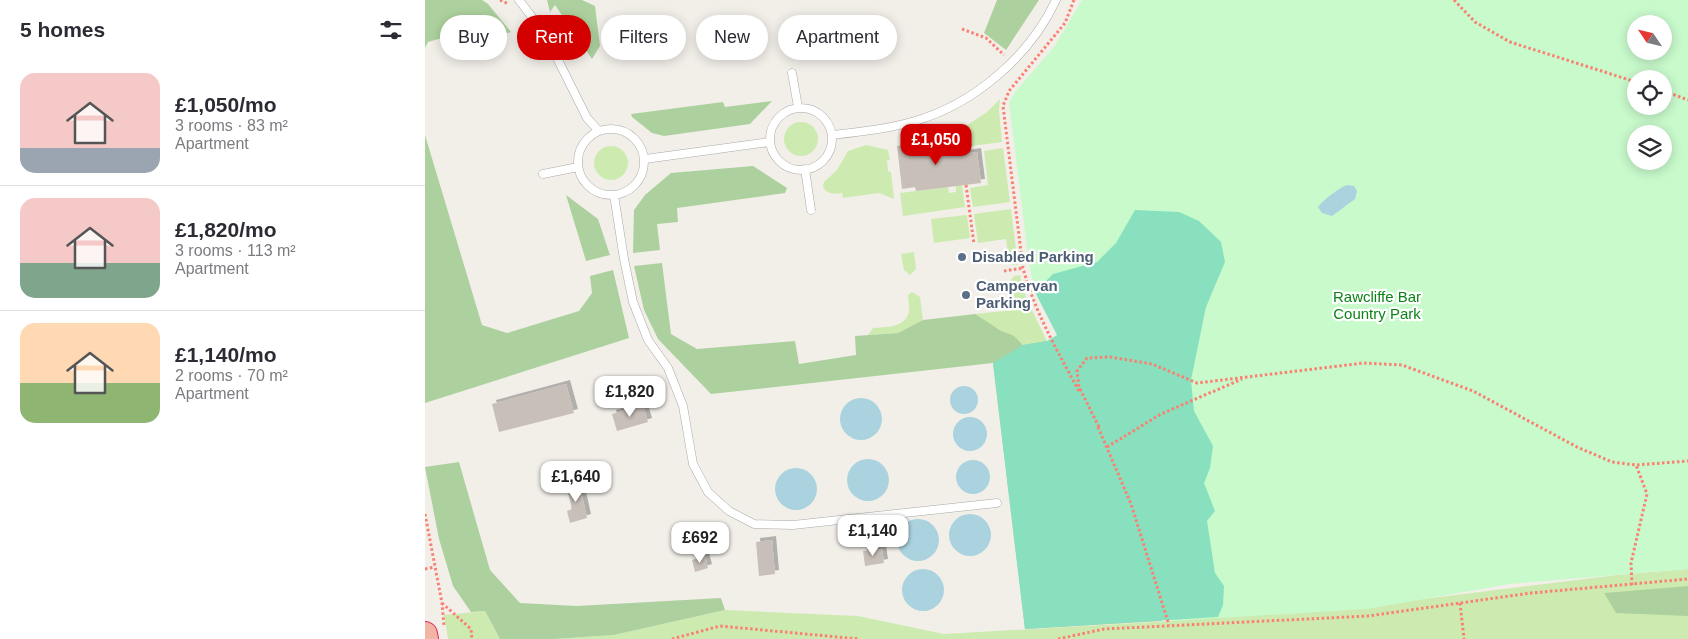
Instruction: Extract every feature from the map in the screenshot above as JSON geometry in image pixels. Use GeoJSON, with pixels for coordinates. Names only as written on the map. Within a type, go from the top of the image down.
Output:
{"type":"FeatureCollection","features":[{"type":"Feature","properties":{"kind":"lane"},"geometry":{"type":"LineString","coordinates":[[519,0],[545,34],[587,118],[599,131]]}},
{"type":"Feature","properties":{"kind":"lane"},"geometry":{"type":"LineString","coordinates":[[832,135],[915,121],[952,105],[989,83],[1033,37],[1056,0]]}},
{"type":"Feature","properties":{"kind":"lane"},"geometry":{"type":"LineString","coordinates":[[792,73],[798,107]]}},
{"type":"Feature","properties":{"kind":"lane"},"geometry":{"type":"LineString","coordinates":[[798,107],[811,109],[822,116],[829,124],[832,135],[831,148],[826,158],[818,165],[795,170],[783,163],[772,150],[770,142],[773,126],[780,116],[798,107]]}},
{"type":"Feature","properties":{"kind":"lane"},"geometry":{"type":"LineString","coordinates":[[617,129],[637,140],[645,159],[639,181],[631,189],[614,195],[599,193],[585,183],[578,167],[581,147],[587,139],[599,131],[617,129]]}},
{"type":"Feature","properties":{"kind":"lane"},"geometry":{"type":"LineString","coordinates":[[645,159],[770,142]]}},
{"type":"Feature","properties":{"kind":"lane"},"geometry":{"type":"LineString","coordinates":[[543,174],[578,167]]}},
{"type":"Feature","properties":{"kind":"lane"},"geometry":{"type":"LineString","coordinates":[[805,169],[811,210]]}},
{"type":"Feature","properties":{"kind":"lane"},"geometry":{"type":"LineString","coordinates":[[614,195],[633,302],[647,340],[668,368],[683,406],[693,464],[708,492],[729,511],[755,524],[793,525],[997,503]]}},
{"type":"Feature","properties":{"kind":"path"},"geometry":{"type":"LineString","coordinates":[[1074,0],[1065,23],[1009,91],[1003,106],[1023,268],[1029,294],[1050,339],[1099,427]]}},
{"type":"Feature","properties":{"kind":"path"},"geometry":{"type":"LineString","coordinates":[[1454,0],[1475,22],[1510,42],[1627,79]]}},
{"type":"Feature","properties":{"kind":"path"},"geometry":{"type":"LineString","coordinates":[[963,29],[986,38],[1023,75]]}},
{"type":"Feature","properties":{"kind":"path"},"geometry":{"type":"LineString","coordinates":[[1672,93],[1688,100]]}},
{"type":"Feature","properties":{"kind":"path"},"geometry":{"type":"LineString","coordinates":[[967,185],[974,244]]}},
{"type":"Feature","properties":{"kind":"path"},"geometry":{"type":"LineString","coordinates":[[1004,271],[1023,268]]}},
{"type":"Feature","properties":{"kind":"path"},"geometry":{"type":"LineString","coordinates":[[1169,625],[1131,504],[1099,427],[1079,387],[1077,371],[1087,358],[1110,357],[1152,364],[1197,383],[1364,363],[1401,365],[1473,392],[1577,448],[1612,462],[1636,465],[1688,460]]}},
{"type":"Feature","properties":{"kind":"path"},"geometry":{"type":"LineString","coordinates":[[1107,447],[1161,414],[1246,377]]}},
{"type":"Feature","properties":{"kind":"path"},"geometry":{"type":"LineString","coordinates":[[1632,584],[1631,563],[1647,494],[1636,465]]}},
{"type":"Feature","properties":{"kind":"path"},"geometry":{"type":"LineString","coordinates":[[425,514],[442,603],[432,634]]}},
{"type":"Feature","properties":{"kind":"path"},"geometry":{"type":"LineString","coordinates":[[425,570],[435,567]]}},
{"type":"Feature","properties":{"kind":"path"},"geometry":{"type":"LineString","coordinates":[[1058,639],[1104,629],[1368,616],[1531,594],[1688,579]]}},
{"type":"Feature","properties":{"kind":"path"},"geometry":{"type":"LineString","coordinates":[[442,603],[471,629],[472,639]]}},
{"type":"Feature","properties":{"kind":"path"},"geometry":{"type":"LineString","coordinates":[[1460,603],[1464,639]]}},
{"type":"Feature","properties":{"kind":"path"},"geometry":{"type":"LineString","coordinates":[[672,639],[721,626],[859,639]]}},
{"type":"Feature","properties":{"kind":"green space"},"geometry":{"type":"Polygon","coordinates":[[[425,0],[482,0],[497,15],[440,15],[440,39],[428,42],[425,48],[425,0]]]}},
{"type":"Feature","properties":{"kind":"green space"},"geometry":{"type":"Polygon","coordinates":[[[547,0],[582,0],[595,6],[600,46],[592,59],[591,15],[562,15],[555,5],[550,12],[547,0]]]}},
{"type":"Feature","properties":{"kind":"green space"},"geometry":{"type":"Polygon","coordinates":[[[997,0],[1039,0],[1006,50],[984,33],[997,0]]]}},
{"type":"Feature","properties":{"kind":"green space","name":"Rawcliffe Bar Country Park"},"geometry":{"type":"Polygon","coordinates":[[[1082,0],[1688,0],[1688,569],[1510,584],[1367,609],[1172,621],[1109,432],[1035,292],[1029,264],[1009,102],[1015,92],[1054,47],[1082,0]]]}},
{"type":"Feature","properties":{"kind":"green space"},"geometry":{"type":"Polygon","coordinates":[[[1000,99],[999,110],[1002,142],[964,147],[963,128],[987,112],[1000,99]]]}},
{"type":"Feature","properties":{"kind":"green space"},"geometry":{"type":"Polygon","coordinates":[[[772,101],[750,124],[664,136],[652,133],[632,117],[631,114],[723,102],[725,107],[772,101]]]}},
{"type":"Feature","properties":{"kind":"green space"},"geometry":{"type":"Polygon","coordinates":[[[801,122],[813,127],[818,139],[813,151],[801,156],[789,151],[784,139],[789,127],[801,122]]]}},
{"type":"Feature","properties":{"kind":"green space"},"geometry":{"type":"Polygon","coordinates":[[[425,135],[482,325],[507,333],[579,311],[592,293],[590,276],[613,270],[629,338],[425,403],[425,135]]]}},
{"type":"Feature","properties":{"kind":"green space"},"geometry":{"type":"Polygon","coordinates":[[[866,145],[888,150],[890,160],[887,160],[888,171],[891,172],[894,199],[879,193],[843,198],[842,193],[833,194],[826,191],[823,186],[824,182],[837,170],[848,151],[866,145]]]}},
{"type":"Feature","properties":{"kind":"green space"},"geometry":{"type":"Polygon","coordinates":[[[611,146],[623,151],[628,163],[623,175],[611,180],[599,175],[594,163],[599,151],[611,146]]]}},
{"type":"Feature","properties":{"kind":"green space"},"geometry":{"type":"Polygon","coordinates":[[[1003,148],[1010,202],[973,207],[970,188],[988,185],[984,151],[1003,148]]]}},
{"type":"Feature","properties":{"kind":"green space"},"geometry":{"type":"Polygon","coordinates":[[[753,166],[787,188],[785,193],[677,208],[678,222],[657,224],[660,250],[633,253],[634,210],[645,195],[671,173],[753,166]]]}},
{"type":"Feature","properties":{"kind":"green space"},"geometry":{"type":"Polygon","coordinates":[[[962,185],[965,207],[903,216],[900,193],[948,187],[949,193],[956,192],[956,186],[962,185]]]}},
{"type":"Feature","properties":{"kind":"green space"},"geometry":{"type":"Polygon","coordinates":[[[566,195],[598,219],[610,255],[586,261],[566,195]]]}},
{"type":"Feature","properties":{"kind":"green space"},"geometry":{"type":"Polygon","coordinates":[[[1011,209],[1018,265],[1013,265],[1009,261],[1006,239],[978,243],[974,214],[1011,209]]]}},
{"type":"Feature","properties":{"kind":"green space"},"geometry":{"type":"Polygon","coordinates":[[[1135,210],[1179,212],[1199,221],[1221,242],[1225,262],[1206,307],[1191,380],[1194,411],[1213,446],[1210,468],[1204,483],[1215,511],[1207,521],[1215,573],[1224,586],[1223,605],[1218,617],[1025,629],[993,363],[1023,345],[1047,341],[1057,335],[1035,292],[1053,274],[1097,262],[1116,243],[1135,210]]]}},
{"type":"Feature","properties":{"kind":"green space"},"geometry":{"type":"Polygon","coordinates":[[[967,215],[970,238],[934,243],[931,219],[967,215]]]}},
{"type":"Feature","properties":{"kind":"green space"},"geometry":{"type":"Polygon","coordinates":[[[914,252],[916,269],[910,275],[904,270],[901,254],[914,252]]]}},
{"type":"Feature","properties":{"kind":"green space"},"geometry":{"type":"Polygon","coordinates":[[[662,263],[671,334],[697,349],[795,341],[799,364],[856,355],[855,336],[898,333],[923,320],[975,314],[1000,330],[1014,336],[1023,345],[1047,341],[1162,621],[1025,629],[993,363],[711,394],[658,339],[644,310],[634,266],[662,263]]]}},
{"type":"Feature","properties":{"kind":"green space"},"geometry":{"type":"Polygon","coordinates":[[[1020,275],[1026,298],[1047,341],[1023,345],[1012,336],[975,314],[1015,310],[1011,280],[1014,276],[1020,275]]]}},
{"type":"Feature","properties":{"kind":"green space"},"geometry":{"type":"Polygon","coordinates":[[[912,292],[920,297],[923,320],[898,333],[868,335],[873,328],[894,326],[904,321],[909,312],[908,295],[912,292]]]}},
{"type":"Feature","properties":{"kind":"green space"},"geometry":{"type":"Polygon","coordinates":[[[459,462],[490,570],[520,603],[577,606],[721,598],[725,610],[614,635],[554,639],[500,639],[485,611],[471,612],[453,586],[439,539],[425,467],[459,462]]]}},
{"type":"Feature","properties":{"kind":"green space"},"geometry":{"type":"Polygon","coordinates":[[[1688,569],[1688,639],[554,639],[614,635],[725,610],[858,616],[944,634],[1172,621],[1367,606],[1617,575],[1688,569]]]}},
{"type":"Feature","properties":{"kind":"green space"},"geometry":{"type":"Polygon","coordinates":[[[1688,586],[1688,616],[1616,613],[1604,593],[1688,586]]]}},
{"type":"Feature","properties":{"kind":"green space"},"geometry":{"type":"Polygon","coordinates":[[[485,611],[500,639],[448,639],[444,615],[485,611]]]}},
{"type":"Feature","properties":{"kind":"water"},"geometry":{"type":"Polygon","coordinates":[[[1347,185],[1354,186],[1357,191],[1355,199],[1332,216],[1322,213],[1318,207],[1320,204],[1347,185]]]}},
{"type":"Feature","properties":{"kind":"water"},"geometry":{"type":"Polygon","coordinates":[[[964,386],[974,390],[978,400],[974,410],[964,414],[954,410],[950,400],[954,390],[964,386]]]}},
{"type":"Feature","properties":{"kind":"water"},"geometry":{"type":"Polygon","coordinates":[[[865,398],[873,401],[879,407],[882,419],[879,431],[873,437],[857,440],[849,437],[843,431],[840,415],[843,407],[849,401],[865,398]]]}},
{"type":"Feature","properties":{"kind":"water"},"geometry":{"type":"Polygon","coordinates":[[[970,417],[977,418],[982,422],[986,427],[986,441],[982,446],[977,450],[970,451],[963,450],[958,446],[954,441],[953,434],[954,427],[958,422],[963,418],[970,417]]]}},
{"type":"Feature","properties":{"kind":"water"},"geometry":{"type":"Polygon","coordinates":[[[872,459],[880,462],[886,468],[889,480],[886,492],[880,498],[864,501],[856,498],[850,492],[847,476],[850,468],[856,462],[872,459]]]}},
{"type":"Feature","properties":{"kind":"water"},"geometry":{"type":"Polygon","coordinates":[[[973,460],[980,461],[985,465],[989,470],[989,484],[985,489],[980,493],[973,494],[966,493],[961,489],[957,484],[956,477],[957,470],[961,465],[966,461],[973,460]]]}},
{"type":"Feature","properties":{"kind":"water"},"geometry":{"type":"Polygon","coordinates":[[[800,468],[808,471],[814,477],[817,489],[814,501],[808,507],[792,510],[784,507],[778,501],[775,485],[778,477],[784,471],[800,468]]]}},
{"type":"Feature","properties":{"kind":"water"},"geometry":{"type":"Polygon","coordinates":[[[974,514],[982,517],[988,523],[991,535],[988,547],[982,553],[966,556],[958,553],[952,547],[949,531],[952,523],[958,517],[974,514]]]}},
{"type":"Feature","properties":{"kind":"water"},"geometry":{"type":"Polygon","coordinates":[[[918,519],[933,525],[939,540],[933,555],[918,561],[903,555],[897,540],[903,525],[918,519]]]}},
{"type":"Feature","properties":{"kind":"water"},"geometry":{"type":"Polygon","coordinates":[[[927,569],[935,572],[941,578],[944,590],[941,602],[935,608],[919,611],[911,608],[905,602],[902,586],[905,578],[911,572],[927,569]]]}},
{"type":"Feature","properties":{"kind":"building"},"geometry":{"type":"Polygon","coordinates":[[[950,138],[952,156],[977,152],[981,183],[916,191],[915,187],[902,189],[897,146],[950,138]]]}},
{"type":"Feature","properties":{"kind":"building"},"geometry":{"type":"Polygon","coordinates":[[[566,384],[574,413],[499,432],[492,404],[566,384]]]}},
{"type":"Feature","properties":{"kind":"building"},"geometry":{"type":"Polygon","coordinates":[[[643,405],[648,422],[617,431],[612,414],[643,405]]]}},
{"type":"Feature","properties":{"kind":"building"},"geometry":{"type":"Polygon","coordinates":[[[579,482],[587,518],[570,523],[567,511],[572,509],[566,485],[579,482]]]}},
{"type":"Feature","properties":{"kind":"building"},"geometry":{"type":"Polygon","coordinates":[[[772,540],[775,574],[759,576],[756,542],[772,540]]]}},
{"type":"Feature","properties":{"kind":"building"},"geometry":{"type":"Polygon","coordinates":[[[882,549],[884,563],[865,566],[863,551],[882,549]]]}},
{"type":"Feature","properties":{"kind":"building"},"geometry":{"type":"Polygon","coordinates":[[[705,556],[708,568],[695,572],[692,560],[705,556]]]}},
{"type":"Feature","properties":{"kind":"place","name":"Disabled Parking"},"geometry":{"type":"Point","coordinates":[962,257]}},
{"type":"Feature","properties":{"kind":"place","name":"Campervan Parking"},"geometry":{"type":"Point","coordinates":[966,295]}}]}
